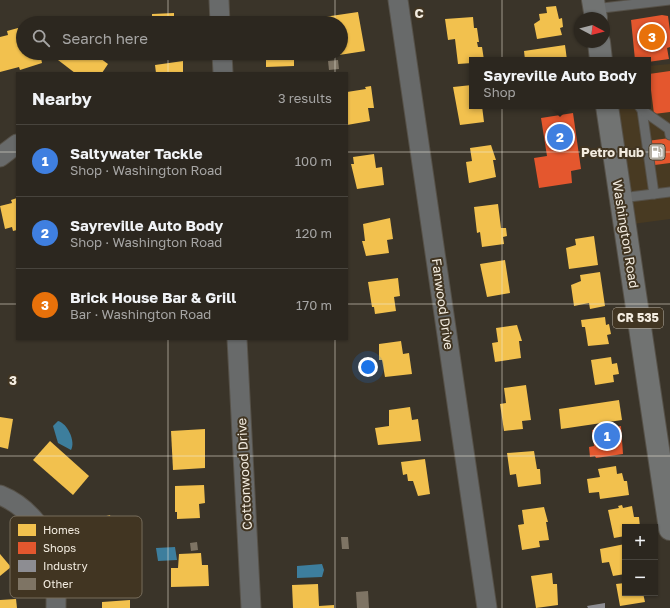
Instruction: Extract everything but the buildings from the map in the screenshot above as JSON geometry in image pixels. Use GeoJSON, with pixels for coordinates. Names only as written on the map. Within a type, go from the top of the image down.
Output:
{"type":"FeatureCollection","features":[{"type":"Feature","properties":{"kind":"main road","name":"Washington Road"},"geometry":{"type":"LineString","coordinates":[[607,109],[670,529]]}},
{"type":"Feature","properties":{"kind":"street"},"geometry":{"type":"LineString","coordinates":[[219,0],[220,16]]}},
{"type":"Feature","properties":{"kind":"street","name":"Fanwood Drive"},"geometry":{"type":"LineString","coordinates":[[398,0],[487,608]]}},
{"type":"Feature","properties":{"kind":"street"},"geometry":{"type":"LineString","coordinates":[[222,60],[223,72]]}},
{"type":"Feature","properties":{"kind":"street"},"geometry":{"type":"LineString","coordinates":[[0,157],[16,145]]}},
{"type":"Feature","properties":{"kind":"street","name":"Cottonwood Drive"},"geometry":{"type":"LineString","coordinates":[[237,340],[251,608]]}},
{"type":"Feature","properties":{"kind":"street"},"geometry":{"type":"LineString","coordinates":[[0,495],[11,500],[31,516]]}},
{"type":"Feature","properties":{"kind":"street"},"geometry":{"type":"LineString","coordinates":[[56,598],[56,608]]}},
{"type":"Feature","properties":{"kind":"lane"},"geometry":{"type":"LineString","coordinates":[[594,9],[670,0]]}},
{"type":"Feature","properties":{"kind":"lane"},"geometry":{"type":"LineString","coordinates":[[640,109],[654,194]]}},
{"type":"Feature","properties":{"kind":"lane"},"geometry":{"type":"LineString","coordinates":[[641,109],[669,129],[670,135]]}},
{"type":"Feature","properties":{"kind":"lane"},"geometry":{"type":"LineString","coordinates":[[621,198],[670,192]]}},
{"type":"Feature","properties":{"kind":"shaded area"},"geometry":{"type":"Polygon","coordinates":[[[670,64],[670,219],[625,225],[607,109],[651,109],[651,66],[670,64]]]}},
{"type":"Feature","properties":{"kind":"water"},"geometry":{"type":"Polygon","coordinates":[[[58,421],[65,425],[70,433],[72,442],[71,450],[58,443],[53,426],[58,421]]]}},
{"type":"Feature","properties":{"kind":"water"},"geometry":{"type":"Polygon","coordinates":[[[175,547],[177,560],[158,561],[156,548],[175,547]]]}},
{"type":"Feature","properties":{"kind":"water"},"geometry":{"type":"Polygon","coordinates":[[[322,564],[324,570],[322,577],[297,578],[297,566],[322,564]]]}},
{"type":"Feature","properties":{"kind":"place","name":"Brick House Bar & Grill"},"geometry":{"type":"Point","coordinates":[652,37]}},
{"type":"Feature","properties":{"kind":"place","name":"Sayreville Auto Body"},"geometry":{"type":"Point","coordinates":[560,137]}},
{"type":"Feature","properties":{"kind":"place","name":"Petro Hub"},"geometry":{"type":"Point","coordinates":[657,152]}},
{"type":"Feature","properties":{"kind":"place","name":"Saltywater Tackle"},"geometry":{"type":"Point","coordinates":[607,436]}}]}
